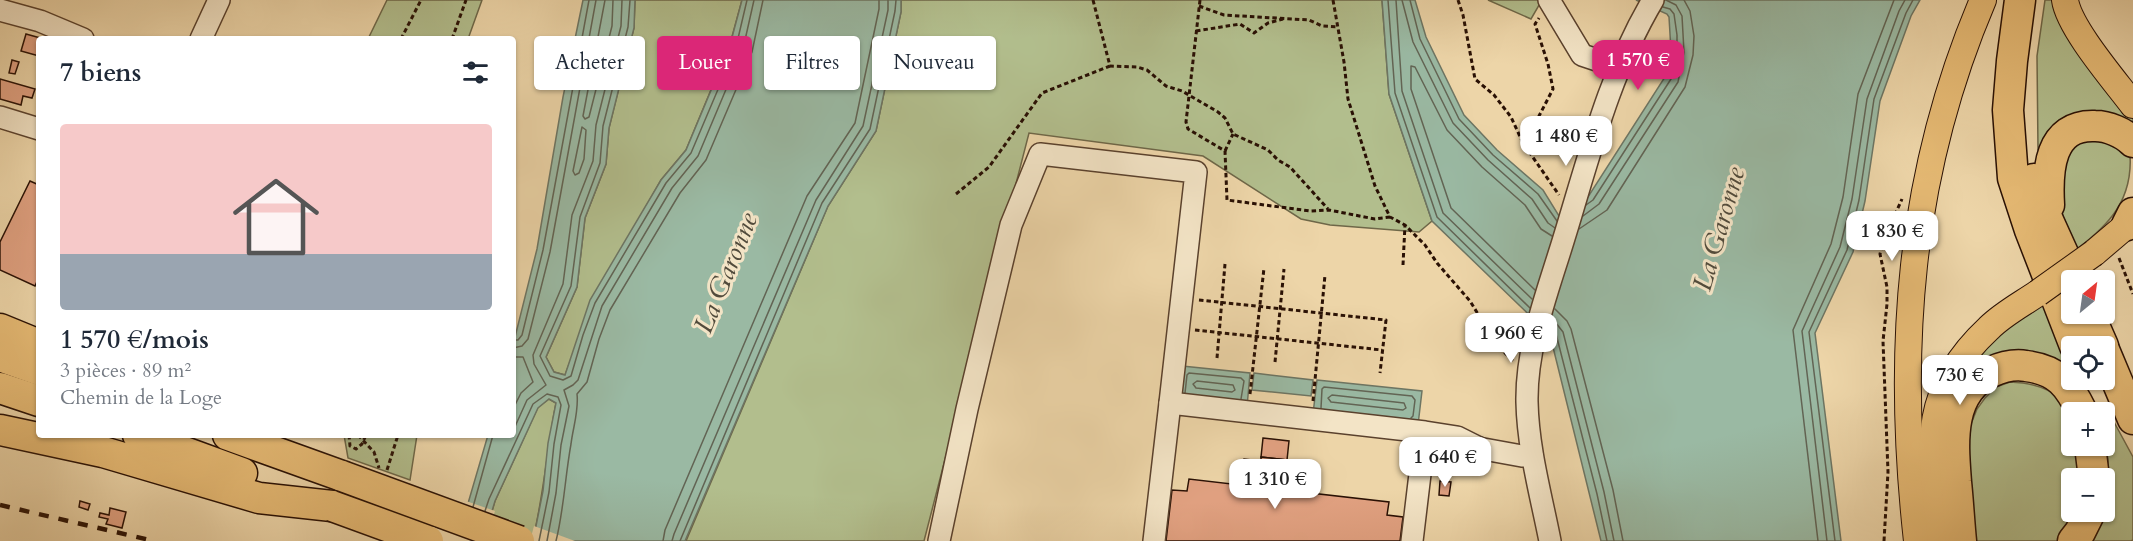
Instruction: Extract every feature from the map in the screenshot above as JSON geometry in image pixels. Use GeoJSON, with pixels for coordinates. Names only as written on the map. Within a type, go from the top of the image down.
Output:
{"type":"FeatureCollection","features":[{"type":"Feature","properties":{"kind":"highway"},"geometry":{"type":"LineString","coordinates":[[2020,0],[2008,110],[2013,178],[2030,230],[2071,336]]}},
{"type":"Feature","properties":{"kind":"highway"},"geometry":{"type":"LineString","coordinates":[[2035,0],[2026,63],[2026,113],[2033,177],[2041,205],[2071,270]]}},
{"type":"Feature","properties":{"kind":"highway"},"geometry":{"type":"LineString","coordinates":[[2048,217],[2048,174],[2052,155],[2059,142],[2069,132],[2082,126],[2105,126],[2133,142]]}},
{"type":"Feature","properties":{"kind":"highway"},"geometry":{"type":"LineString","coordinates":[[2013,178],[2061,284]]}},
{"type":"Feature","properties":{"kind":"highway"},"geometry":{"type":"LineString","coordinates":[[0,329],[36,344]]}},
{"type":"Feature","properties":{"kind":"highway"},"geometry":{"type":"LineString","coordinates":[[0,356],[36,369]]}},
{"type":"Feature","properties":{"kind":"highway"},"geometry":{"type":"LineString","coordinates":[[2115,361],[2133,388]]}},
{"type":"Feature","properties":{"kind":"highway"},"geometry":{"type":"LineString","coordinates":[[1961,541],[1953,441],[1955,424],[1964,399],[1983,375],[2001,367],[2020,365],[2036,367],[2053,374],[2066,384],[2076,402]]}},
{"type":"Feature","properties":{"kind":"highway"},"geometry":{"type":"LineString","coordinates":[[2115,375],[2133,419]]}},
{"type":"Feature","properties":{"kind":"highway"},"geometry":{"type":"LineString","coordinates":[[0,388],[36,400]]}},
{"type":"Feature","properties":{"kind":"highway"},"geometry":{"type":"LineString","coordinates":[[2109,390],[2133,444]]}},
{"type":"Feature","properties":{"kind":"highway"},"geometry":{"type":"LineString","coordinates":[[0,430],[36,438]]}},
{"type":"Feature","properties":{"kind":"highway"},"geometry":{"type":"LineString","coordinates":[[37,438],[103,452],[259,498],[332,506]]}},
{"type":"Feature","properties":{"kind":"highway"},"geometry":{"type":"LineString","coordinates":[[146,438],[428,541]]}},
{"type":"Feature","properties":{"kind":"highway"},"geometry":{"type":"LineString","coordinates":[[252,441],[519,541]]}},
{"type":"Feature","properties":{"kind":"highway"},"geometry":{"type":"LineString","coordinates":[[2073,541],[2085,522]]}},
{"type":"Feature","properties":{"kind":"main road"},"geometry":{"type":"LineString","coordinates":[[1917,541],[1911,482],[1907,356],[1916,243],[1923,192],[1934,141],[1952,82],[1983,0]]}},
{"type":"Feature","properties":{"kind":"main road"},"geometry":{"type":"LineString","coordinates":[[2065,0],[2066,9],[2088,45],[2133,105]]}},
{"type":"Feature","properties":{"kind":"main road"},"geometry":{"type":"LineString","coordinates":[[1941,541],[1931,457],[1933,425],[1938,401],[1946,381],[1958,362],[1990,326],[2038,293],[2120,230]]}},
{"type":"Feature","properties":{"kind":"street"},"geometry":{"type":"LineString","coordinates":[[202,36],[219,0]]}},
{"type":"Feature","properties":{"kind":"street"},"geometry":{"type":"LineString","coordinates":[[1593,146],[1602,112],[1618,69],[1649,12],[1662,0]]}},
{"type":"Feature","properties":{"kind":"street"},"geometry":{"type":"LineString","coordinates":[[1544,8],[1582,55],[1618,69]]}},
{"type":"Feature","properties":{"kind":"street"},"geometry":{"type":"LineString","coordinates":[[0,10],[40,21],[76,36]]}},
{"type":"Feature","properties":{"kind":"street"},"geometry":{"type":"LineString","coordinates":[[1550,541],[1532,455],[1527,401],[1536,333],[1570,201],[1649,12]]}},
{"type":"Feature","properties":{"kind":"street"},"geometry":{"type":"LineString","coordinates":[[0,117],[36,128]]}},
{"type":"Feature","properties":{"kind":"street"},"geometry":{"type":"LineString","coordinates":[[939,541],[967,409],[1011,225],[1040,154],[1196,172],[1154,541]]}},
{"type":"Feature","properties":{"kind":"street"},"geometry":{"type":"LineString","coordinates":[[1170,407],[1227,417],[1247,425],[1310,433],[1330,427],[1424,440],[1451,435],[1479,448],[1522,456],[1532,455]]}},
{"type":"Feature","properties":{"kind":"street"},"geometry":{"type":"LineString","coordinates":[[1170,407],[1311,419],[1424,440]]}},
{"type":"Feature","properties":{"kind":"street"},"geometry":{"type":"LineString","coordinates":[[1412,541],[1424,440]]}},
{"type":"Feature","properties":{"kind":"path"},"geometry":{"type":"LineString","coordinates":[[403,36],[421,0]]}},
{"type":"Feature","properties":{"kind":"path"},"geometry":{"type":"LineString","coordinates":[[453,36],[466,0]]}},
{"type":"Feature","properties":{"kind":"path"},"geometry":{"type":"LineString","coordinates":[[1093,0],[1110,66]]}},
{"type":"Feature","properties":{"kind":"path"},"geometry":{"type":"LineString","coordinates":[[1200,0],[1186,122],[1188,129],[1225,151]]}},
{"type":"Feature","properties":{"kind":"path"},"geometry":{"type":"LineString","coordinates":[[1333,0],[1348,99],[1375,186],[1390,217]]}},
{"type":"Feature","properties":{"kind":"path"},"geometry":{"type":"LineString","coordinates":[[1458,0],[1475,79],[1494,94],[1542,173],[1570,201]]}},
{"type":"Feature","properties":{"kind":"path"},"geometry":{"type":"LineString","coordinates":[[1199,6],[1224,15],[1309,20],[1322,26],[1338,27]]}},
{"type":"Feature","properties":{"kind":"path"},"geometry":{"type":"LineString","coordinates":[[1532,156],[1539,116],[1552,89],[1548,64],[1535,24],[1544,8]]}},
{"type":"Feature","properties":{"kind":"path"},"geometry":{"type":"LineString","coordinates":[[1196,31],[1240,24],[1254,33],[1268,23],[1286,18]]}},
{"type":"Feature","properties":{"kind":"path"},"geometry":{"type":"LineString","coordinates":[[956,194],[989,167],[1042,93],[1110,66],[1137,67],[1147,70],[1166,86],[1189,94],[1218,112],[1225,118],[1233,134],[1268,150],[1290,167],[1329,210]]}},
{"type":"Feature","properties":{"kind":"path"},"geometry":{"type":"LineString","coordinates":[[1233,134],[1225,151],[1227,200],[1310,211],[1329,210],[1375,219],[1390,217],[1405,225],[1425,245],[1437,263],[1470,301],[1497,345],[1519,365],[1530,368]]}},
{"type":"Feature","properties":{"kind":"path"},"geometry":{"type":"LineString","coordinates":[[1403,265],[1405,225]]}},
{"type":"Feature","properties":{"kind":"path"},"geometry":{"type":"LineString","coordinates":[[2120,230],[2133,294]]}},
{"type":"Feature","properties":{"kind":"path"},"geometry":{"type":"LineString","coordinates":[[1217,358],[1225,264]]}},
{"type":"Feature","properties":{"kind":"path"},"geometry":{"type":"LineString","coordinates":[[1248,412],[1264,268]]}},
{"type":"Feature","properties":{"kind":"path"},"geometry":{"type":"LineString","coordinates":[[1275,362],[1284,269]]}},
{"type":"Feature","properties":{"kind":"path"},"geometry":{"type":"LineString","coordinates":[[1311,419],[1325,275]]}},
{"type":"Feature","properties":{"kind":"path"},"geometry":{"type":"LineString","coordinates":[[1182,298],[1386,320],[1380,374]]}},
{"type":"Feature","properties":{"kind":"path"},"geometry":{"type":"LineString","coordinates":[[1179,325],[1187,330],[1383,350]]}},
{"type":"Feature","properties":{"kind":"path"},"geometry":{"type":"LineString","coordinates":[[349,438],[350,446],[353,449],[356,449],[364,440]]}},
{"type":"Feature","properties":{"kind":"path"},"geometry":{"type":"LineString","coordinates":[[362,438],[374,452],[380,472]]}},
{"type":"Feature","properties":{"kind":"path"},"geometry":{"type":"LineString","coordinates":[[391,459],[397,438]]}},
{"type":"Feature","properties":{"kind":"shaded area"},"geometry":{"type":"Polygon","coordinates":[[[387,0],[482,0],[469,36],[369,36],[387,0]]]}},
{"type":"Feature","properties":{"kind":"shaded area"},"geometry":{"type":"Polygon","coordinates":[[[635,0],[742,0],[732,36],[657,36],[657,90],[711,90],[686,150],[661,180],[644,210],[565,375],[554,372],[546,357],[577,287],[585,218],[606,164],[609,128],[618,90],[645,90],[645,36],[632,36],[635,0]]]}},
{"type":"Feature","properties":{"kind":"shaded area"},"geometry":{"type":"Polygon","coordinates":[[[901,0],[1382,0],[1389,94],[1432,221],[1419,232],[1330,225],[1301,219],[1203,156],[1029,133],[924,541],[686,541],[828,206],[876,131],[885,90],[996,90],[996,36],[896,36],[901,0]]]}},
{"type":"Feature","properties":{"kind":"shaded area"},"geometry":{"type":"Polygon","coordinates":[[[1488,0],[1542,0],[1531,19],[1488,0]]]}},
{"type":"Feature","properties":{"kind":"shaded area"},"geometry":{"type":"Polygon","coordinates":[[[2045,0],[2053,0],[2133,117],[2133,128],[2050,134],[2038,149],[2037,56],[2045,0]]]}},
{"type":"Feature","properties":{"kind":"shaded area"},"geometry":{"type":"Polygon","coordinates":[[[2094,135],[2130,154],[2130,170],[2123,198],[2117,210],[2099,231],[2077,249],[2063,216],[2056,187],[2068,144],[2094,135]]]}},
{"type":"Feature","properties":{"kind":"shaded area"},"geometry":{"type":"Polygon","coordinates":[[[2045,302],[2061,344],[2061,370],[1965,374],[1983,351],[2021,318],[2045,302]]]}},
{"type":"Feature","properties":{"kind":"shaded area"},"geometry":{"type":"Polygon","coordinates":[[[2010,382],[2039,386],[2049,391],[2061,402],[2061,456],[2079,456],[2081,468],[2061,468],[2061,522],[2075,522],[2065,541],[1971,541],[1967,434],[1977,409],[1996,387],[2010,382]]]}},
{"type":"Feature","properties":{"kind":"shaded area"},"geometry":{"type":"Polygon","coordinates":[[[549,399],[556,403],[533,539],[483,541],[495,501],[538,407],[549,399]]]}},
{"type":"Feature","properties":{"kind":"shaded area"},"geometry":{"type":"Polygon","coordinates":[[[2115,424],[2133,457],[2133,540],[2131,541],[2087,541],[2098,522],[2115,522],[2115,468],[2108,468],[2108,456],[2115,456],[2115,424]]]}},
{"type":"Feature","properties":{"kind":"shaded area"},"geometry":{"type":"Polygon","coordinates":[[[345,438],[417,438],[410,480],[348,458],[345,438]]]}},
{"type":"Feature","properties":{"kind":"water"},"geometry":{"type":"Polygon","coordinates":[[[583,0],[635,0],[632,36],[576,36],[583,0]]]}},
{"type":"Feature","properties":{"kind":"water","name":"La Garonne"},"geometry":{"type":"Polygon","coordinates":[[[742,0],[901,0],[896,36],[872,36],[872,90],[885,90],[876,131],[828,206],[685,541],[533,541],[556,403],[549,399],[538,408],[495,501],[483,541],[457,541],[487,438],[516,438],[516,333],[537,249],[564,90],[618,90],[609,128],[606,164],[585,218],[577,287],[546,357],[554,372],[565,375],[590,300],[661,180],[686,150],[711,90],[752,90],[752,36],[732,36],[742,0]]]}},
{"type":"Feature","properties":{"kind":"water","name":"La Garonne"},"geometry":{"type":"Polygon","coordinates":[[[1382,0],[1415,0],[1426,37],[1464,115],[1497,150],[1543,190],[1559,216],[1588,197],[1665,77],[1671,51],[1669,17],[1636,0],[1920,0],[1911,16],[1880,101],[1865,201],[1853,252],[1815,333],[1841,541],[1601,541],[1550,335],[1432,221],[1389,94],[1382,0]]]}},
{"type":"Feature","properties":{"kind":"water"},"geometry":{"type":"Polygon","coordinates":[[[1182,366],[1250,373],[1247,407],[1178,400],[1182,366]]]}},
{"type":"Feature","properties":{"kind":"water"},"geometry":{"type":"Polygon","coordinates":[[[1254,373],[1313,380],[1311,396],[1252,390],[1254,373]]]}},
{"type":"Feature","properties":{"kind":"water"},"geometry":{"type":"Polygon","coordinates":[[[1317,380],[1422,391],[1418,425],[1313,414],[1317,380]]]}},
{"type":"Feature","properties":{"kind":"pier"},"geometry":{"type":"Polygon","coordinates":[[[466,501],[495,511],[486,541],[454,541],[466,501]]]}},
{"type":"Feature","properties":{"kind":"pier"},"geometry":{"type":"Polygon","coordinates":[[[534,526],[575,541],[530,541],[534,526]]]}},
{"type":"Feature","properties":{"kind":"building"},"geometry":{"type":"Polygon","coordinates":[[[26,34],[36,37],[36,55],[21,51],[26,34]]]}},
{"type":"Feature","properties":{"kind":"building"},"geometry":{"type":"Polygon","coordinates":[[[12,60],[19,62],[15,74],[9,73],[12,60]]]}},
{"type":"Feature","properties":{"kind":"building"},"geometry":{"type":"Polygon","coordinates":[[[0,79],[35,89],[32,98],[23,96],[21,105],[0,99],[0,79]]]}},
{"type":"Feature","properties":{"kind":"building"},"geometry":{"type":"Polygon","coordinates":[[[30,181],[36,184],[35,286],[0,270],[0,242],[30,181]]]}},
{"type":"Feature","properties":{"kind":"building"},"geometry":{"type":"Polygon","coordinates":[[[1263,438],[1289,441],[1287,460],[1261,457],[1263,438]]]}},
{"type":"Feature","properties":{"kind":"building"},"geometry":{"type":"Polygon","coordinates":[[[1261,457],[1287,460],[1287,463],[1303,465],[1302,492],[1389,502],[1387,515],[1403,517],[1400,541],[1166,541],[1172,490],[1187,491],[1189,479],[1240,485],[1244,459],[1261,461],[1261,457]]]}},
{"type":"Feature","properties":{"kind":"building"},"geometry":{"type":"Polygon","coordinates":[[[1440,481],[1451,482],[1449,496],[1439,495],[1440,481]]]}},
{"type":"Feature","properties":{"kind":"building"},"geometry":{"type":"Polygon","coordinates":[[[80,501],[90,504],[88,510],[79,507],[80,501]]]}},
{"type":"Feature","properties":{"kind":"building"},"geometry":{"type":"Polygon","coordinates":[[[110,508],[126,512],[122,528],[106,524],[108,519],[99,517],[100,513],[109,515],[110,508]]]}},
{"type":"Feature","properties":{"kind":"railway"},"geometry":{"type":"LineString","coordinates":[[0,505],[154,541]]}}]}
